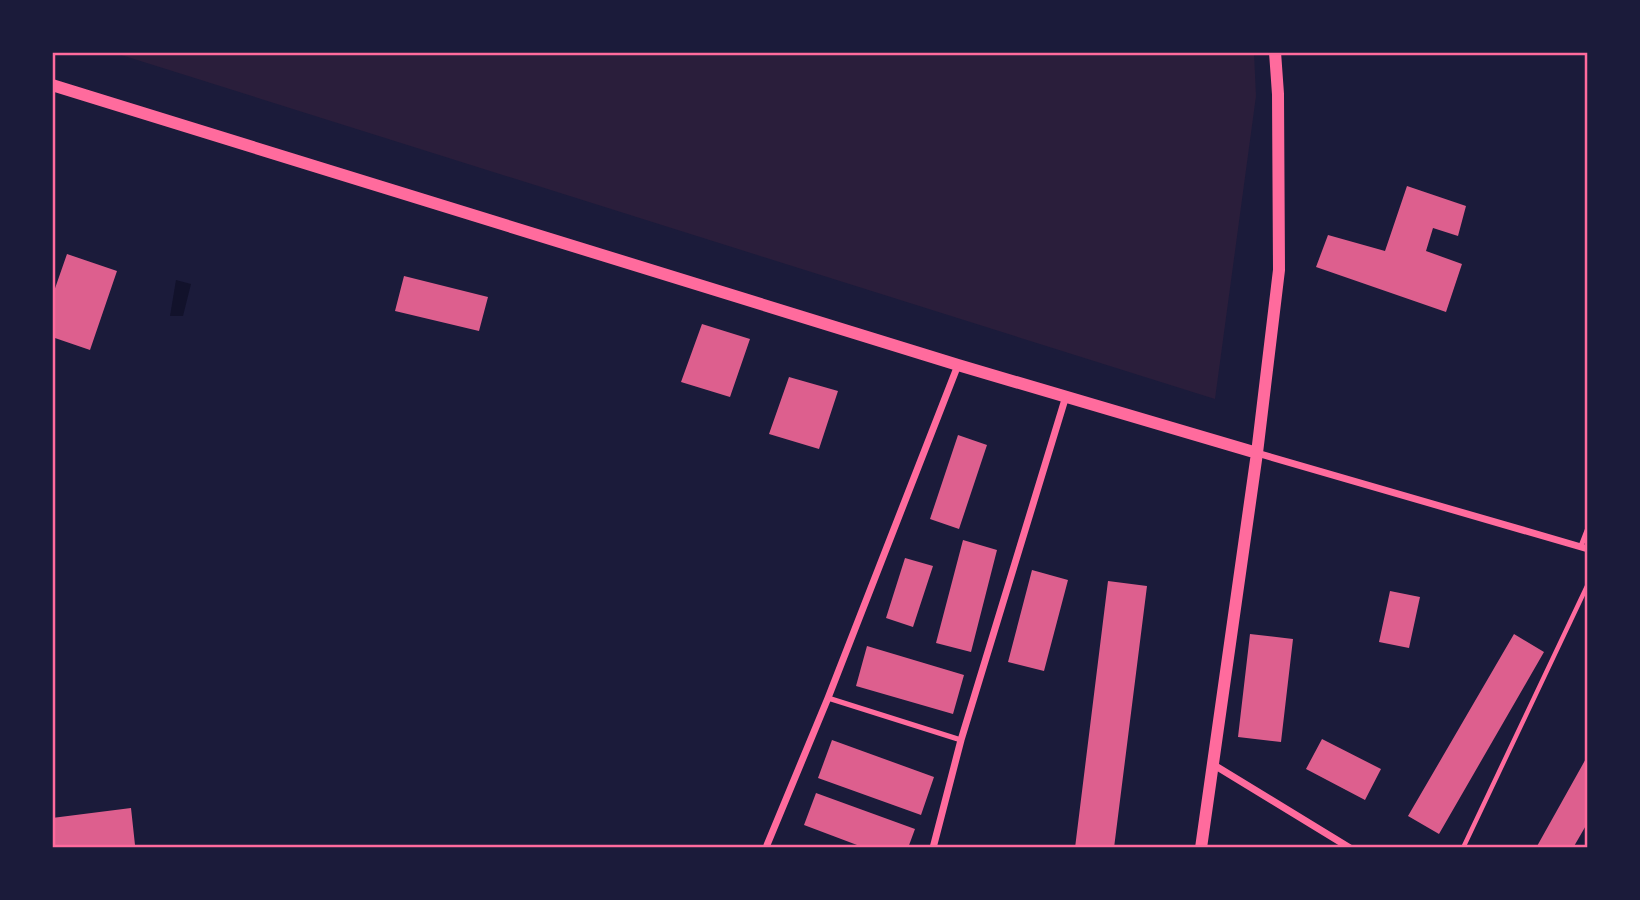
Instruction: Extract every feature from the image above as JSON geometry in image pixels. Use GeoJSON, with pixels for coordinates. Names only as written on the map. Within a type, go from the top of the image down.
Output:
{"type":"FeatureCollection","features":[{"type":"Feature","properties":{"kind":"street"},"geometry":{"type":"LineString","coordinates":[[1201,848],[1257,453],[1279,270],[1278,94],[1275,52]]}},
{"type":"Feature","properties":{"kind":"street"},"geometry":{"type":"LineString","coordinates":[[52,85],[958,365],[1584,548]]}},
{"type":"Feature","properties":{"kind":"street"},"geometry":{"type":"LineString","coordinates":[[766,845],[828,698],[958,365]]}},
{"type":"Feature","properties":{"kind":"street"},"geometry":{"type":"LineString","coordinates":[[933,848],[961,740],[1066,396]]}},
{"type":"Feature","properties":{"kind":"street"},"geometry":{"type":"LineString","coordinates":[[1214,765],[1350,848]]}},
{"type":"Feature","properties":{"kind":"lane"},"geometry":{"type":"LineString","coordinates":[[1584,548],[1587,528]]}},
{"type":"Feature","properties":{"kind":"lane"},"geometry":{"type":"LineString","coordinates":[[828,698],[961,740]]}},
{"type":"Feature","properties":{"kind":"path"},"geometry":{"type":"LineString","coordinates":[[1463,848],[1587,584]]}},
{"type":"Feature","properties":{"kind":"shaded area"},"geometry":{"type":"Polygon","coordinates":[[[115,53],[1254,53],[1256,96],[1215,399],[115,53]]]}},
{"type":"Feature","properties":{"kind":"shaded area"},"geometry":{"type":"Polygon","coordinates":[[[176,280],[191,284],[183,316],[170,316],[176,280]]]}},
{"type":"Feature","properties":{"kind":"building"},"geometry":{"type":"Polygon","coordinates":[[[1407,186],[1466,206],[1458,236],[1433,228],[1426,251],[1462,264],[1446,312],[1316,267],[1328,235],[1385,251],[1407,186]]]}},
{"type":"Feature","properties":{"kind":"building"},"geometry":{"type":"Polygon","coordinates":[[[67,254],[117,271],[90,350],[52,337],[52,297],[67,254]]]}},
{"type":"Feature","properties":{"kind":"building"},"geometry":{"type":"Polygon","coordinates":[[[404,276],[488,297],[479,331],[395,311],[404,276]]]}},
{"type":"Feature","properties":{"kind":"building"},"geometry":{"type":"Polygon","coordinates":[[[702,324],[750,339],[730,397],[681,382],[702,324]]]}},
{"type":"Feature","properties":{"kind":"building"},"geometry":{"type":"Polygon","coordinates":[[[789,377],[838,391],[819,449],[769,434],[789,377]]]}},
{"type":"Feature","properties":{"kind":"building"},"geometry":{"type":"Polygon","coordinates":[[[958,435],[987,445],[959,529],[930,519],[958,435]]]}},
{"type":"Feature","properties":{"kind":"building"},"geometry":{"type":"Polygon","coordinates":[[[963,540],[997,550],[971,652],[936,643],[963,540]]]}},
{"type":"Feature","properties":{"kind":"building"},"geometry":{"type":"Polygon","coordinates":[[[905,558],[933,566],[913,627],[886,618],[905,558]]]}},
{"type":"Feature","properties":{"kind":"building"},"geometry":{"type":"Polygon","coordinates":[[[1032,570],[1068,580],[1044,671],[1008,662],[1032,570]]]}},
{"type":"Feature","properties":{"kind":"building"},"geometry":{"type":"Polygon","coordinates":[[[1108,581],[1147,586],[1114,848],[1075,848],[1108,581]]]}},
{"type":"Feature","properties":{"kind":"building"},"geometry":{"type":"Polygon","coordinates":[[[1390,591],[1420,597],[1409,648],[1379,642],[1390,591]]]}},
{"type":"Feature","properties":{"kind":"building"},"geometry":{"type":"Polygon","coordinates":[[[1250,634],[1293,639],[1281,742],[1238,737],[1250,634]]]}},
{"type":"Feature","properties":{"kind":"building"},"geometry":{"type":"Polygon","coordinates":[[[1514,634],[1544,652],[1439,834],[1408,816],[1514,634]]]}},
{"type":"Feature","properties":{"kind":"building"},"geometry":{"type":"Polygon","coordinates":[[[867,646],[964,675],[953,714],[856,686],[867,646]]]}},
{"type":"Feature","properties":{"kind":"building"},"geometry":{"type":"Polygon","coordinates":[[[1322,739],[1381,769],[1365,800],[1306,769],[1322,739]]]}},
{"type":"Feature","properties":{"kind":"building"},"geometry":{"type":"Polygon","coordinates":[[[832,740],[934,777],[921,815],[818,778],[832,740]]]}},
{"type":"Feature","properties":{"kind":"building"},"geometry":{"type":"Polygon","coordinates":[[[1588,755],[1588,822],[1573,848],[1536,848],[1588,755]]]}},
{"type":"Feature","properties":{"kind":"building"},"geometry":{"type":"Polygon","coordinates":[[[816,793],[915,829],[908,848],[865,848],[804,825],[816,793]]]}},
{"type":"Feature","properties":{"kind":"building"},"geometry":{"type":"Polygon","coordinates":[[[131,808],[135,845],[120,848],[52,848],[52,818],[131,808]]]}}]}
